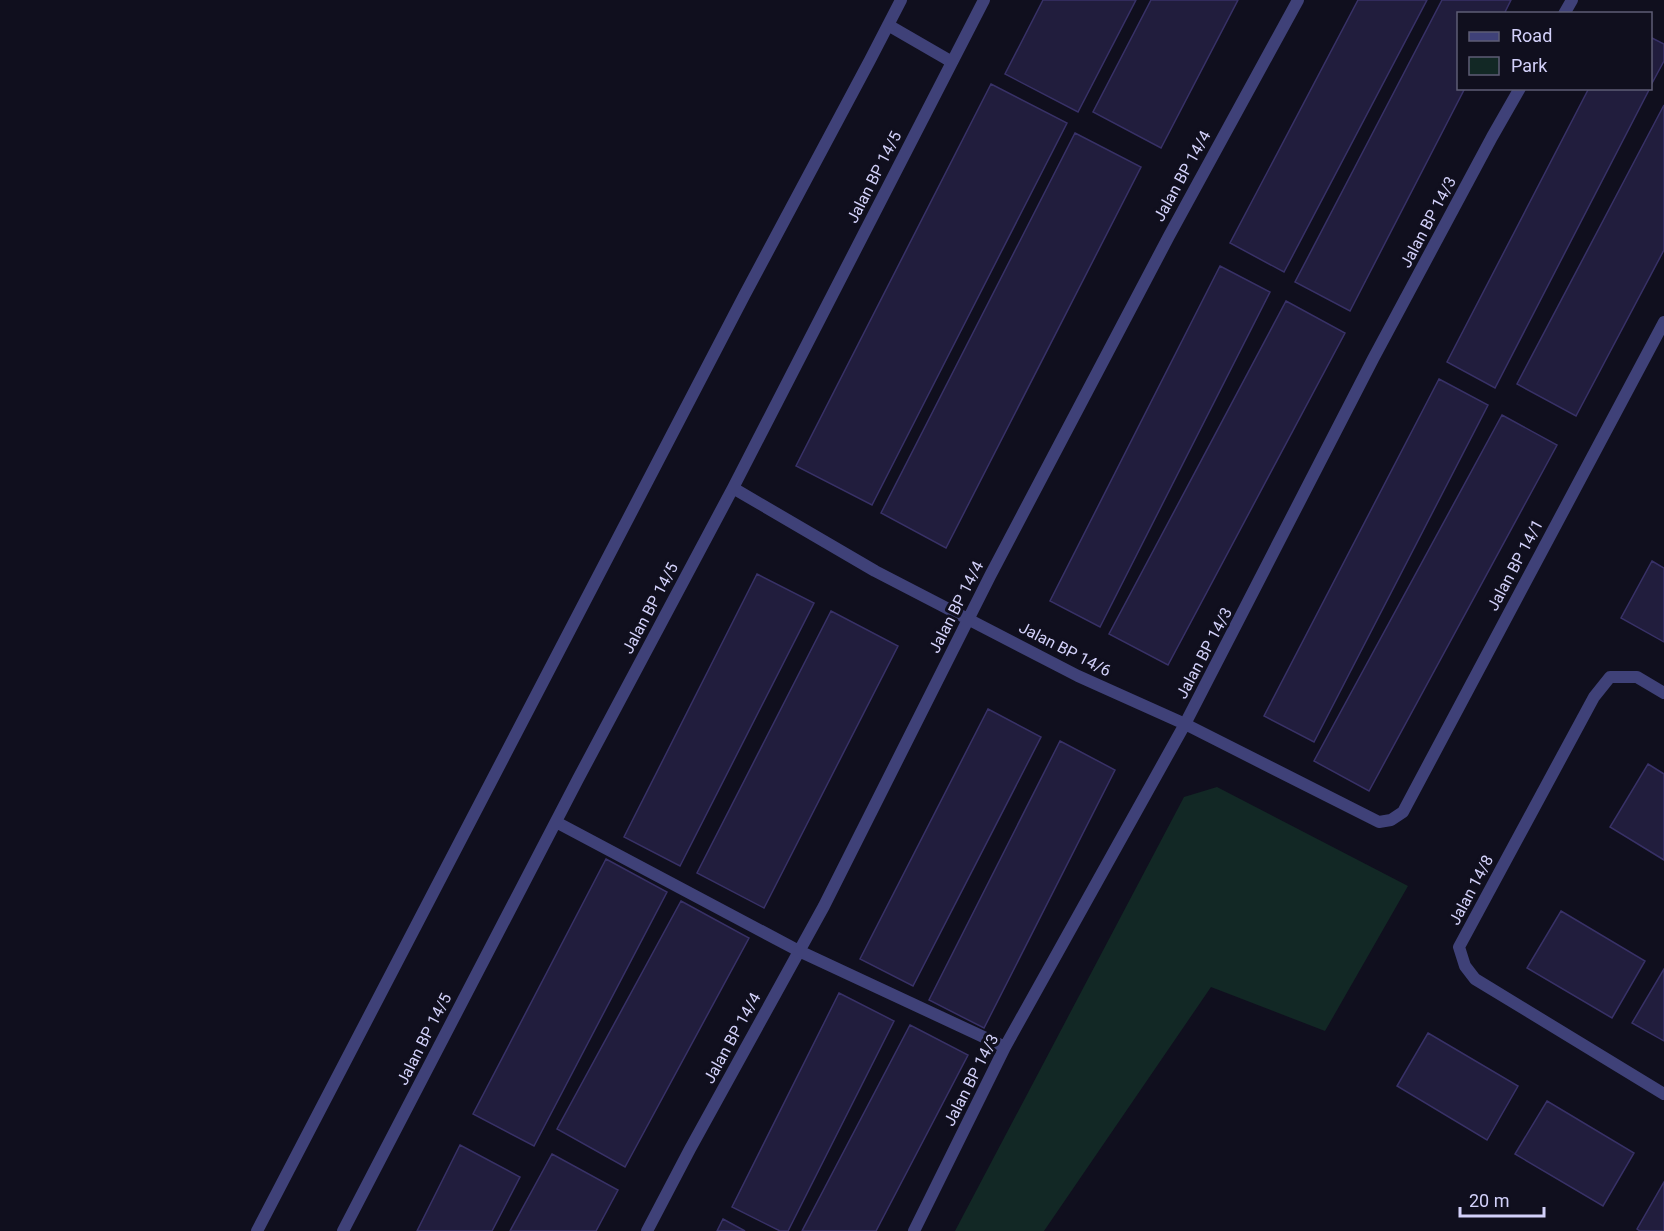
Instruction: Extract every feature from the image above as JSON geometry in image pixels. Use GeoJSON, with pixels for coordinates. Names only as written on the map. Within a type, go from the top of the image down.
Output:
{"type":"FeatureCollection","features":[{"type":"Feature","properties":{"kind":"street"},"geometry":{"type":"LineString","coordinates":[[257,1231],[744,296],[901,0]]}},
{"type":"Feature","properties":{"kind":"street","name":"Jalan BP 14/5"},"geometry":{"type":"LineString","coordinates":[[343,1231],[555,822],[732,488],[984,0]]}},
{"type":"Feature","properties":{"kind":"street","name":"Jalan BP 14/4"},"geometry":{"type":"LineString","coordinates":[[647,1231],[829,895],[968,618],[1163,246],[1298,0]]}},
{"type":"Feature","properties":{"kind":"street"},"geometry":{"type":"LineString","coordinates":[[888,25],[952,62]]}},
{"type":"Feature","properties":{"kind":"street","name":"Jalan BP 14/3"},"geometry":{"type":"LineString","coordinates":[[914,1231],[1005,1047],[1185,724],[1373,359],[1519,90]]}},
{"type":"Feature","properties":{"kind":"street","name":"Jalan BP 14/1"},"geometry":{"type":"LineString","coordinates":[[1391,820],[1403,812],[1664,322]]}},
{"type":"Feature","properties":{"kind":"street","name":"Jalan BP 14/6"},"geometry":{"type":"LineString","coordinates":[[732,488],[875,571],[1078,676],[1185,724],[1379,822],[1391,820]]}},
{"type":"Feature","properties":{"kind":"street","name":"Jalan 14/8"},"geometry":{"type":"LineString","coordinates":[[1664,693],[1637,677],[1610,677],[1594,697],[1459,947],[1465,966],[1475,979],[1664,1094]]}},
{"type":"Feature","properties":{"kind":"street"},"geometry":{"type":"LineString","coordinates":[[555,822],[799,951],[1005,1047]]}},
{"type":"Feature","properties":{"kind":"green space"},"geometry":{"type":"Polygon","coordinates":[[[1217,787],[1408,886],[1325,1031],[1211,987],[1044,1231],[955,1231],[1184,797],[1217,787]]]}},
{"type":"Feature","properties":{"kind":"building"},"geometry":{"type":"Polygon","coordinates":[[[1043,0],[1136,0],[1078,112],[1005,74],[1043,0]]]}},
{"type":"Feature","properties":{"kind":"building"},"geometry":{"type":"Polygon","coordinates":[[[1151,0],[1238,0],[1161,148],[1093,112],[1151,0]]]}},
{"type":"Feature","properties":{"kind":"building"},"geometry":{"type":"Polygon","coordinates":[[[1358,0],[1427,0],[1284,272],[1230,243],[1358,0]]]}},
{"type":"Feature","properties":{"kind":"building"},"geometry":{"type":"Polygon","coordinates":[[[1442,0],[1511,0],[1505,12],[1457,12],[1457,90],[1464,90],[1350,311],[1295,282],[1442,0]]]}},
{"type":"Feature","properties":{"kind":"building"},"geometry":{"type":"Polygon","coordinates":[[[1652,38],[1664,44],[1664,61],[1652,83],[1652,38]]]}},
{"type":"Feature","properties":{"kind":"building"},"geometry":{"type":"Polygon","coordinates":[[[991,84],[1067,123],[872,505],[796,466],[991,84]]]}},
{"type":"Feature","properties":{"kind":"building"},"geometry":{"type":"Polygon","coordinates":[[[1588,90],[1649,90],[1495,388],[1447,362],[1588,90]]]}},
{"type":"Feature","properties":{"kind":"building"},"geometry":{"type":"Polygon","coordinates":[[[1664,105],[1664,250],[1576,416],[1517,384],[1664,105]]]}},
{"type":"Feature","properties":{"kind":"building"},"geometry":{"type":"Polygon","coordinates":[[[1075,133],[1141,167],[946,548],[881,513],[1075,133]]]}},
{"type":"Feature","properties":{"kind":"building"},"geometry":{"type":"Polygon","coordinates":[[[1220,266],[1270,292],[1100,627],[1050,601],[1220,266]]]}},
{"type":"Feature","properties":{"kind":"building"},"geometry":{"type":"Polygon","coordinates":[[[1286,301],[1345,333],[1168,665],[1109,634],[1286,301]]]}},
{"type":"Feature","properties":{"kind":"building"},"geometry":{"type":"Polygon","coordinates":[[[1439,379],[1488,405],[1314,742],[1264,716],[1439,379]]]}},
{"type":"Feature","properties":{"kind":"building"},"geometry":{"type":"Polygon","coordinates":[[[1502,415],[1557,445],[1369,791],[1314,761],[1502,415]]]}},
{"type":"Feature","properties":{"kind":"building"},"geometry":{"type":"Polygon","coordinates":[[[1652,561],[1664,568],[1664,642],[1621,618],[1652,561]]]}},
{"type":"Feature","properties":{"kind":"building"},"geometry":{"type":"Polygon","coordinates":[[[757,574],[814,603],[680,866],[624,837],[757,574]]]}},
{"type":"Feature","properties":{"kind":"building"},"geometry":{"type":"Polygon","coordinates":[[[831,611],[898,646],[764,908],[697,873],[831,611]]]}},
{"type":"Feature","properties":{"kind":"building"},"geometry":{"type":"Polygon","coordinates":[[[988,709],[1041,737],[913,986],[860,959],[988,709]]]}},
{"type":"Feature","properties":{"kind":"building"},"geometry":{"type":"Polygon","coordinates":[[[1060,741],[1115,770],[984,1028],[929,1000],[1060,741]]]}},
{"type":"Feature","properties":{"kind":"building"},"geometry":{"type":"Polygon","coordinates":[[[1648,764],[1664,774],[1664,860],[1610,827],[1648,764]]]}},
{"type":"Feature","properties":{"kind":"building"},"geometry":{"type":"Polygon","coordinates":[[[606,859],[667,892],[534,1146],[473,1114],[606,859]]]}},
{"type":"Feature","properties":{"kind":"building"},"geometry":{"type":"Polygon","coordinates":[[[681,901],[749,938],[625,1167],[557,1129],[681,901]]]}},
{"type":"Feature","properties":{"kind":"building"},"geometry":{"type":"Polygon","coordinates":[[[1561,911],[1645,961],[1612,1018],[1527,968],[1561,911]]]}},
{"type":"Feature","properties":{"kind":"building"},"geometry":{"type":"Polygon","coordinates":[[[1664,969],[1664,1041],[1632,1023],[1664,969]]]}},
{"type":"Feature","properties":{"kind":"building"},"geometry":{"type":"Polygon","coordinates":[[[839,993],[894,1021],[788,1231],[780,1231],[732,1207],[839,993]]]}},
{"type":"Feature","properties":{"kind":"building"},"geometry":{"type":"Polygon","coordinates":[[[910,1025],[968,1055],[876,1231],[802,1231],[910,1025]]]}},
{"type":"Feature","properties":{"kind":"building"},"geometry":{"type":"Polygon","coordinates":[[[1428,1033],[1518,1086],[1487,1140],[1397,1086],[1428,1033]]]}},
{"type":"Feature","properties":{"kind":"building"},"geometry":{"type":"Polygon","coordinates":[[[1547,1101],[1634,1153],[1603,1206],[1515,1154],[1547,1101]]]}},
{"type":"Feature","properties":{"kind":"building"},"geometry":{"type":"Polygon","coordinates":[[[460,1145],[520,1177],[492,1231],[417,1231],[460,1145]]]}},
{"type":"Feature","properties":{"kind":"building"},"geometry":{"type":"Polygon","coordinates":[[[552,1154],[618,1190],[596,1231],[510,1231],[552,1154]]]}},
{"type":"Feature","properties":{"kind":"building"},"geometry":{"type":"Polygon","coordinates":[[[1664,1182],[1664,1231],[1640,1231],[1637,1229],[1664,1182]]]}},
{"type":"Feature","properties":{"kind":"building"},"geometry":{"type":"Polygon","coordinates":[[[723,1219],[745,1231],[717,1231],[723,1219]]]}}]}
